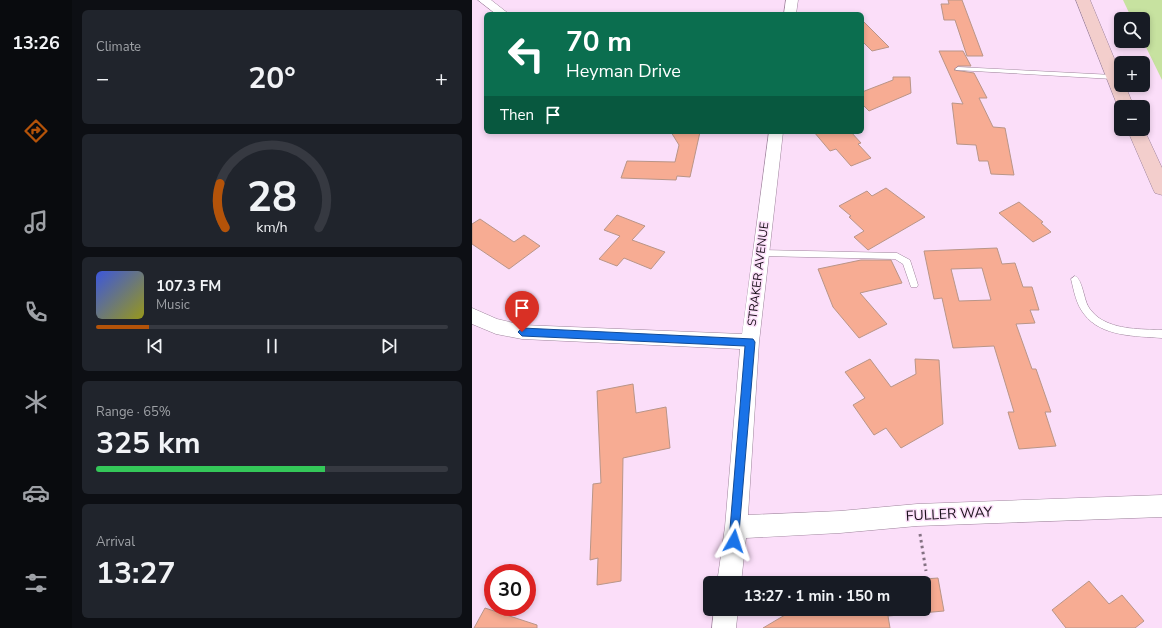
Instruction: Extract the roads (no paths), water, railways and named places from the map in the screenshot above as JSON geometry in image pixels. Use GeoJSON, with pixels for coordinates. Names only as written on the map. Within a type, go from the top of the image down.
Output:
{"type":"FeatureCollection","features":[{"type":"Feature","properties":{"kind":"main road"},"geometry":{"type":"LineString","coordinates":[[1083,0],[1123,100]]}},
{"type":"Feature","properties":{"kind":"main road"},"geometry":{"type":"LineString","coordinates":[[1139,136],[1162,189]]}},
{"type":"Feature","properties":{"kind":"street"},"geometry":{"type":"LineString","coordinates":[[484,0],[501,12]]}},
{"type":"Feature","properties":{"kind":"street"},"geometry":{"type":"LineString","coordinates":[[790,12],[792,0]]}},
{"type":"Feature","properties":{"kind":"street","name":"STRAKER AVENUE"},"geometry":{"type":"LineString","coordinates":[[731,576],[736,527],[750,342],[776,134]]}},
{"type":"Feature","properties":{"kind":"street"},"geometry":{"type":"LineString","coordinates":[[472,315],[481,321],[498,328],[522,332],[750,342]]}},
{"type":"Feature","properties":{"kind":"street","name":"FULLER WAY"},"geometry":{"type":"LineString","coordinates":[[736,527],[840,522],[917,515],[1162,506]]}},
{"type":"Feature","properties":{"kind":"street"},"geometry":{"type":"LineString","coordinates":[[724,628],[725,616]]}},
{"type":"Feature","properties":{"kind":"lane"},"geometry":{"type":"LineString","coordinates":[[958,69],[1113,76]]}},
{"type":"Feature","properties":{"kind":"lane"},"geometry":{"type":"LineString","coordinates":[[761,253],[897,256],[907,262],[914,285]]}},
{"type":"Feature","properties":{"kind":"lane"},"geometry":{"type":"LineString","coordinates":[[1075,279],[1086,311],[1098,322],[1117,331],[1162,334]]}}]}
